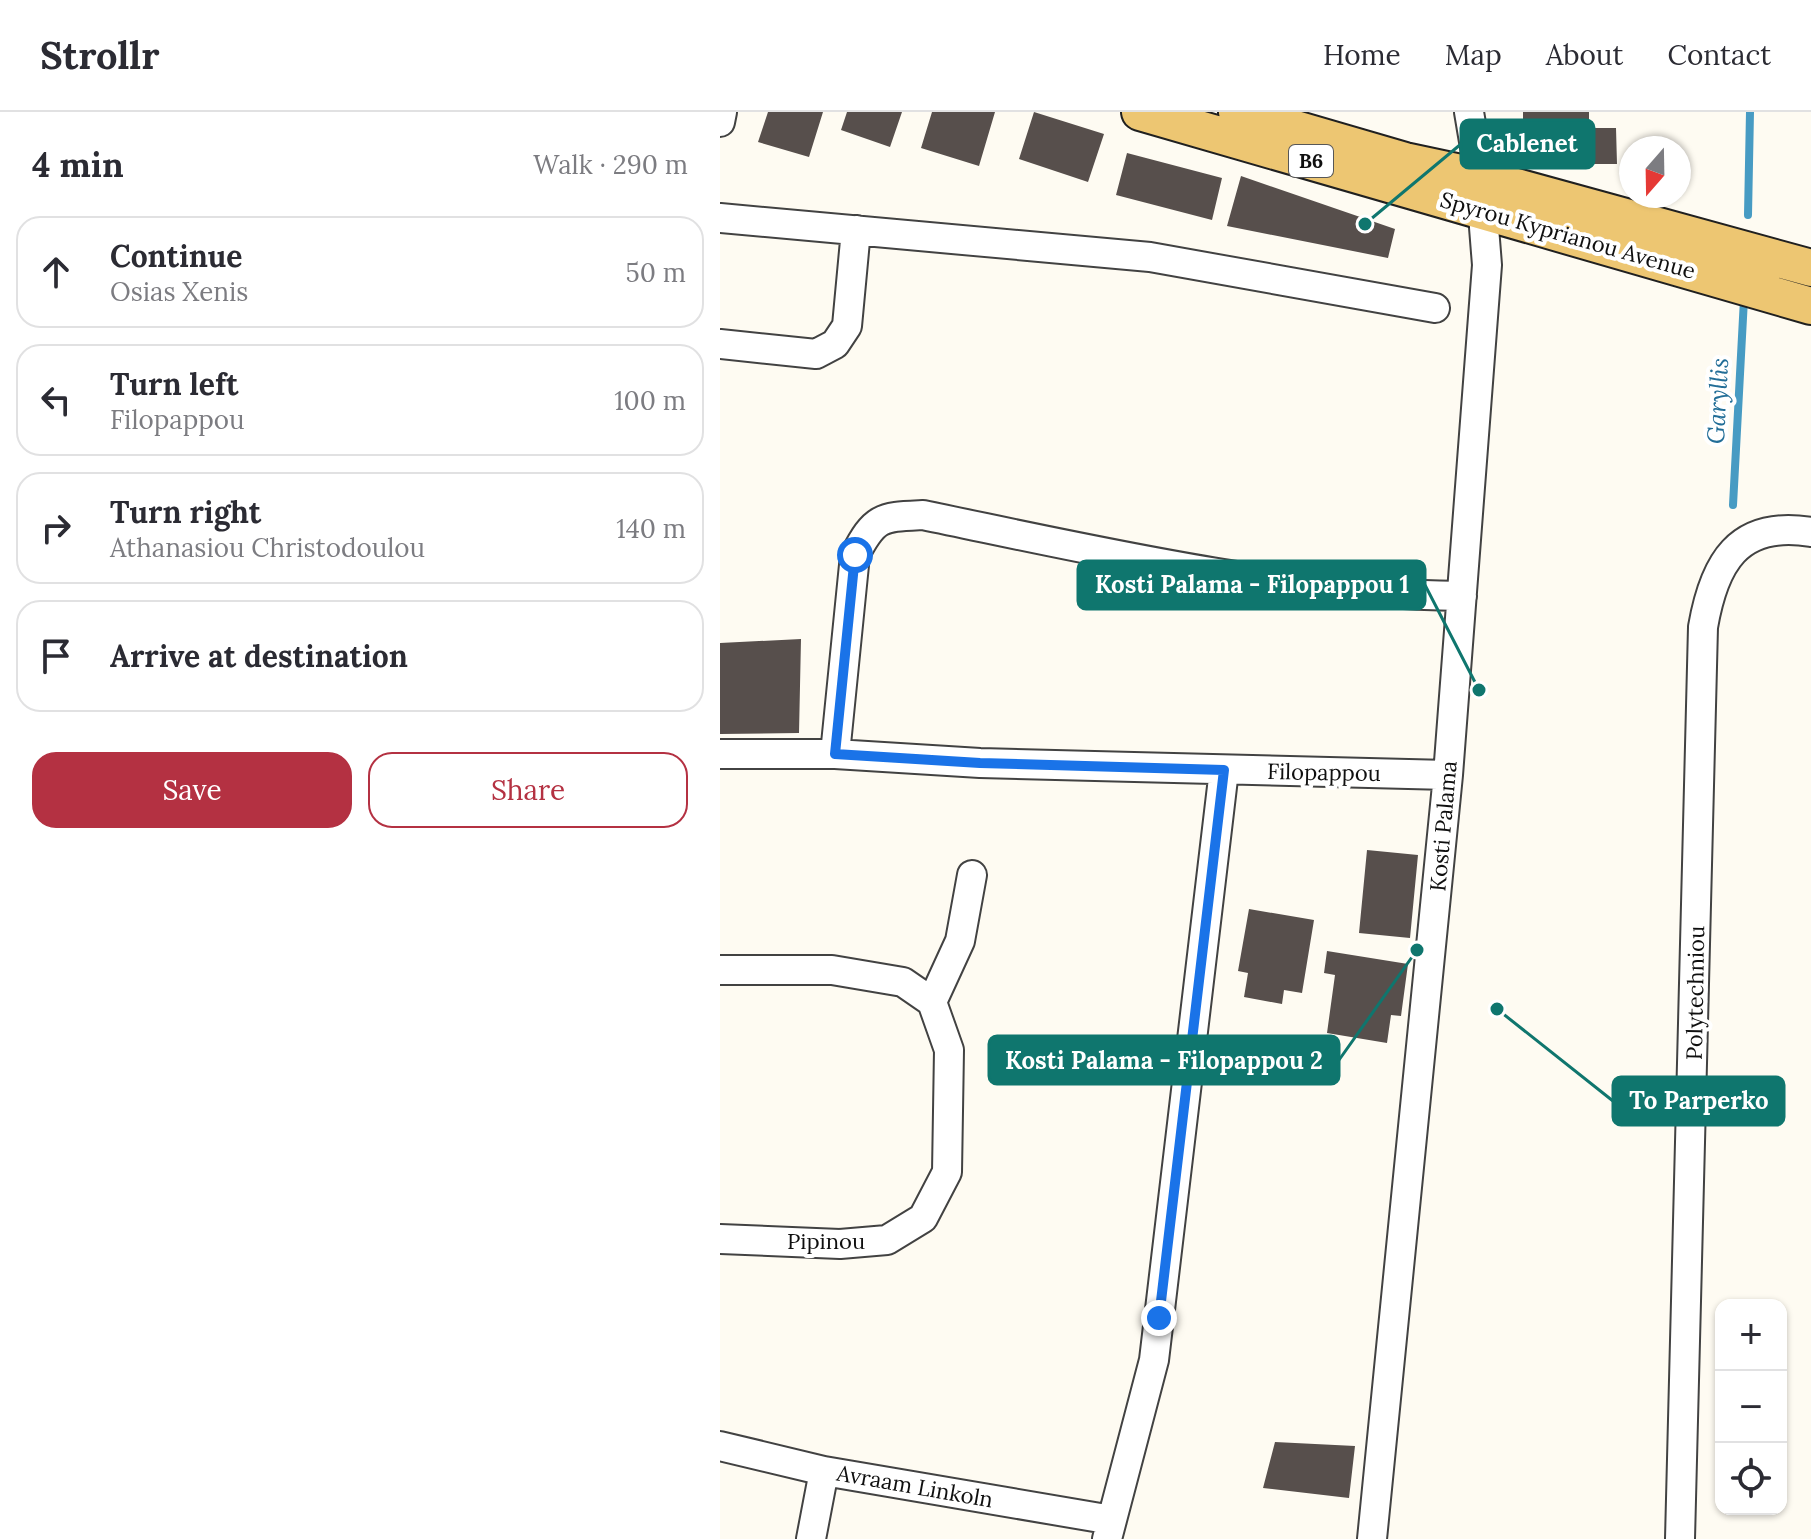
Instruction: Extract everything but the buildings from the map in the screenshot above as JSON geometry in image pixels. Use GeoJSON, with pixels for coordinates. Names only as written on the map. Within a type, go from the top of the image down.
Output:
{"type":"FeatureCollection","features":[{"type":"Feature","properties":{"kind":"main road","name":"Spyrou Kyprianou Avenue"},"geometry":{"type":"LineString","coordinates":[[1140,112],[1811,268]]}},
{"type":"Feature","properties":{"kind":"main road","name":"Spyrou Kyprianou Avenue"},"geometry":{"type":"LineString","coordinates":[[1237,112],[1405,161],[1481,193],[1811,306]]}},
{"type":"Feature","properties":{"kind":"street"},"geometry":{"type":"LineString","coordinates":[[720,122],[722,112]]}},
{"type":"Feature","properties":{"kind":"street","name":"Kosti Palama"},"geometry":{"type":"LineString","coordinates":[[1372,1539],[1448,775],[1487,265],[1481,193],[1469,112]]}},
{"type":"Feature","properties":{"kind":"street"},"geometry":{"type":"LineString","coordinates":[[720,218],[1150,257],[1435,308]]}},
{"type":"Feature","properties":{"kind":"street"},"geometry":{"type":"LineString","coordinates":[[720,344],[816,354],[835,344],[847,326],[856,230]]}},
{"type":"Feature","properties":{"kind":"street"},"geometry":{"type":"LineString","coordinates":[[835,754],[855,555],[867,531],[886,517],[923,515],[1216,574],[1306,587],[1462,596]]}},
{"type":"Feature","properties":{"kind":"street","name":"Polytechniou"},"geometry":{"type":"LineString","coordinates":[[1680,1539],[1703,627],[1710,591],[1729,552],[1762,534],[1794,529],[1811,532]]}},
{"type":"Feature","properties":{"kind":"street","name":"Filopappou"},"geometry":{"type":"LineString","coordinates":[[720,754],[835,754],[980,763],[1448,775]]}},
{"type":"Feature","properties":{"kind":"street"},"geometry":{"type":"LineString","coordinates":[[1110,1530],[1154,1360],[1224,770]]}},
{"type":"Feature","properties":{"kind":"street"},"geometry":{"type":"LineString","coordinates":[[720,970],[832,970],[903,982],[932,1002],[960,941],[972,875]]}},
{"type":"Feature","properties":{"kind":"street","name":"Pipinou"},"geometry":{"type":"LineString","coordinates":[[720,1239],[840,1244],[887,1240],[923,1218],[947,1172],[949,1050],[932,1002]]}},
{"type":"Feature","properties":{"kind":"street","name":"Avraam Linkoln"},"geometry":{"type":"LineString","coordinates":[[720,1446],[824,1471],[1110,1530]]}},
{"type":"Feature","properties":{"kind":"street"},"geometry":{"type":"LineString","coordinates":[[811,1539],[824,1471]]}},
{"type":"Feature","properties":{"kind":"waterway","name":"Garyllis"},"geometry":{"type":"LineString","coordinates":[[1748,215],[1750,112]]}},
{"type":"Feature","properties":{"kind":"waterway","name":"Garyllis"},"geometry":{"type":"LineString","coordinates":[[1733,505],[1744,299]]}},
{"type":"Feature","properties":{"kind":"place","name":"Cablenet"},"geometry":{"type":"Point","coordinates":[1365,224]}},
{"type":"Feature","properties":{"kind":"place","name":"Kosti Palama - Filopappou 1"},"geometry":{"type":"Point","coordinates":[1479,690]}},
{"type":"Feature","properties":{"kind":"place","name":"Kosti Palama - Filopappou 2"},"geometry":{"type":"Point","coordinates":[1417,950]}},
{"type":"Feature","properties":{"kind":"place","name":"To Parperko"},"geometry":{"type":"Point","coordinates":[1497,1009]}},
{"type":"Feature","properties":{"kind":"route"},"geometry":{"type":"LineString","coordinates":[[855,555],[835,754],[980,763],[1224,770],[1159,1318]]}}]}
